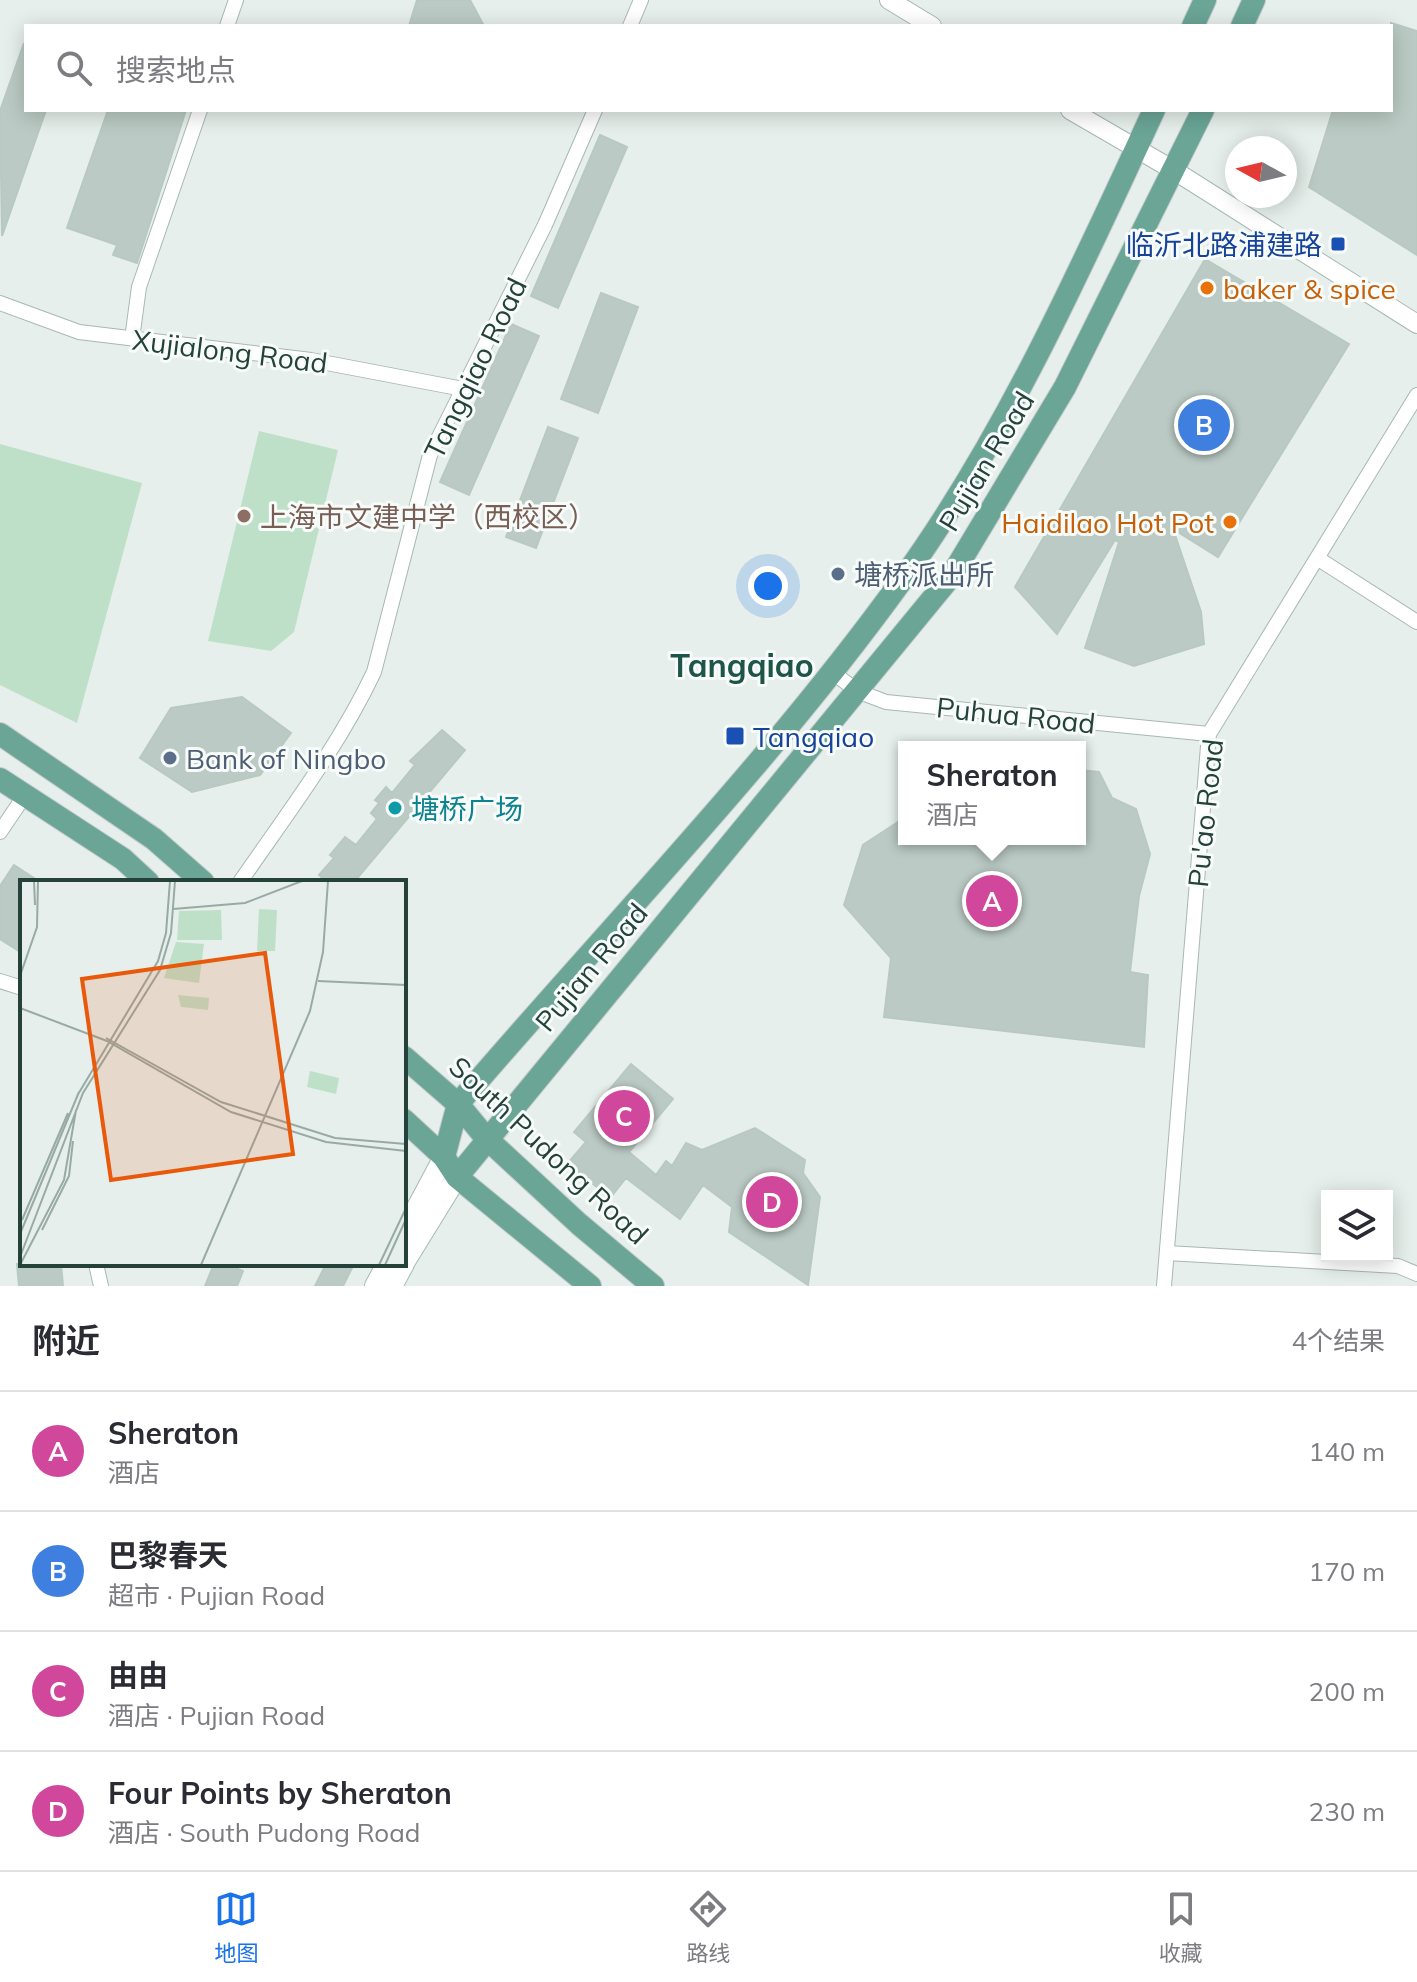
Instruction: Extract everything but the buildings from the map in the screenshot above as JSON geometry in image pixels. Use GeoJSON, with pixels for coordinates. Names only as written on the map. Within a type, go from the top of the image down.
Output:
{"type":"FeatureCollection","features":[{"type":"Feature","properties":{"kind":"main road"},"geometry":{"type":"LineString","coordinates":[[1194,24],[1205,0]]}},
{"type":"Feature","properties":{"kind":"main road"},"geometry":{"type":"LineString","coordinates":[[1243,24],[1254,0]]}},
{"type":"Feature","properties":{"kind":"main road","name":"Pujian Road"},"geometry":{"type":"LineString","coordinates":[[458,1104],[831,671],[903,579],[988,449],[1153,112]]}},
{"type":"Feature","properties":{"kind":"main road","name":"Pujian Road"},"geometry":{"type":"LineString","coordinates":[[457,1177],[952,575],[1065,387],[1202,112]]}},
{"type":"Feature","properties":{"kind":"main road"},"geometry":{"type":"LineString","coordinates":[[0,734],[154,839],[201,880]]}},
{"type":"Feature","properties":{"kind":"main road"},"geometry":{"type":"LineString","coordinates":[[0,779],[123,859],[143,880]]}},
{"type":"Feature","properties":{"kind":"main road","name":"South Pudong Road"},"geometry":{"type":"LineString","coordinates":[[406,1059],[458,1104],[486,1138],[653,1286]]}},
{"type":"Feature","properties":{"kind":"main road"},"geometry":{"type":"LineString","coordinates":[[406,1228],[444,1157],[458,1104]]}},
{"type":"Feature","properties":{"kind":"main road"},"geometry":{"type":"LineString","coordinates":[[406,1122],[444,1157],[457,1177],[590,1286]]}},
{"type":"Feature","properties":{"kind":"main road"},"geometry":{"type":"LineString","coordinates":[[406,1261],[457,1177]]}},
{"type":"Feature","properties":{"kind":"main road"},"geometry":{"type":"LineString","coordinates":[[375,1286],[386,1266]]}},
{"type":"Feature","properties":{"kind":"main road"},"geometry":{"type":"LineString","coordinates":[[392,1286],[403,1266]]}},
{"type":"Feature","properties":{"kind":"street"},"geometry":{"type":"LineString","coordinates":[[228,24],[236,0]]}},
{"type":"Feature","properties":{"kind":"street"},"geometry":{"type":"LineString","coordinates":[[631,24],[641,0]]}},
{"type":"Feature","properties":{"kind":"street"},"geometry":{"type":"LineString","coordinates":[[889,0],[929,24]]}},
{"type":"Feature","properties":{"kind":"street"},"geometry":{"type":"LineString","coordinates":[[132,339],[139,287],[199,112]]}},
{"type":"Feature","properties":{"kind":"street","name":"Tangqiao Road"},"geometry":{"type":"LineString","coordinates":[[241,880],[306,787],[361,699],[374,672],[425,469],[545,225],[594,112]]}},
{"type":"Feature","properties":{"kind":"street"},"geometry":{"type":"LineString","coordinates":[[1073,112],[1175,171],[1417,324]]}},
{"type":"Feature","properties":{"kind":"street","name":"Xujialong Road"},"geometry":{"type":"LineString","coordinates":[[0,303],[79,332],[311,360],[463,389]]}},
{"type":"Feature","properties":{"kind":"street","name":"Pu'ao Road"},"geometry":{"type":"LineString","coordinates":[[1164,1286],[1209,734],[1417,395]]}},
{"type":"Feature","properties":{"kind":"street"},"geometry":{"type":"LineString","coordinates":[[1317,558],[1417,622]]}},
{"type":"Feature","properties":{"kind":"street","name":"Puhua Road"},"geometry":{"type":"LineString","coordinates":[[831,671],[857,691],[886,702],[1209,734]]}},
{"type":"Feature","properties":{"kind":"street"},"geometry":{"type":"LineString","coordinates":[[0,832],[25,795]]}},
{"type":"Feature","properties":{"kind":"street"},"geometry":{"type":"LineString","coordinates":[[0,981],[20,987]]}},
{"type":"Feature","properties":{"kind":"street"},"geometry":{"type":"LineString","coordinates":[[1167,1253],[1398,1266],[1417,1274]]}},
{"type":"Feature","properties":{"kind":"street"},"geometry":{"type":"LineString","coordinates":[[96,1266],[101,1286]]}},
{"type":"Feature","properties":{"kind":"green space"},"geometry":{"type":"Polygon","coordinates":[[[259,431],[338,450],[294,632],[271,651],[208,641],[259,431]]]}},
{"type":"Feature","properties":{"kind":"green space"},"geometry":{"type":"Polygon","coordinates":[[[0,444],[142,483],[77,723],[0,685],[0,444]]]}},
{"type":"Feature","properties":{"kind":"place","name":"临沂北路浦建路"},"geometry":{"type":"Point","coordinates":[1338,244]}},
{"type":"Feature","properties":{"kind":"place","name":"baker & spice"},"geometry":{"type":"Point","coordinates":[1207,288]}},
{"type":"Feature","properties":{"kind":"place","name":"巴黎春天"},"geometry":{"type":"Point","coordinates":[1204,425]}},
{"type":"Feature","properties":{"kind":"place","name":"上海市文建中学（西校区）"},"geometry":{"type":"Point","coordinates":[244,516]}},
{"type":"Feature","properties":{"kind":"place","name":"Haidilao Hot Pot"},"geometry":{"type":"Point","coordinates":[1230,522]}},
{"type":"Feature","properties":{"kind":"place","name":"塘桥派出所"},"geometry":{"type":"Point","coordinates":[838,574]}},
{"type":"Feature","properties":{"kind":"place","name":"Tangqiao"},"geometry":{"type":"Point","coordinates":[735,736]}},
{"type":"Feature","properties":{"kind":"place","name":"Bank of Ningbo"},"geometry":{"type":"Point","coordinates":[170,758]}},
{"type":"Feature","properties":{"kind":"place","name":"塘桥广场"},"geometry":{"type":"Point","coordinates":[395,808]}},
{"type":"Feature","properties":{"kind":"place","name":"Sheraton"},"geometry":{"type":"Point","coordinates":[992,901]}},
{"type":"Feature","properties":{"kind":"place","name":"由由"},"geometry":{"type":"Point","coordinates":[624,1116]}},
{"type":"Feature","properties":{"kind":"place","name":"Four Points by Sheraton"},"geometry":{"type":"Point","coordinates":[772,1202]}},
{"type":"Feature","properties":{"kind":"district","name":"Tangqiao"},"geometry":{"type":"Point","coordinates":[742,665]}}]}
